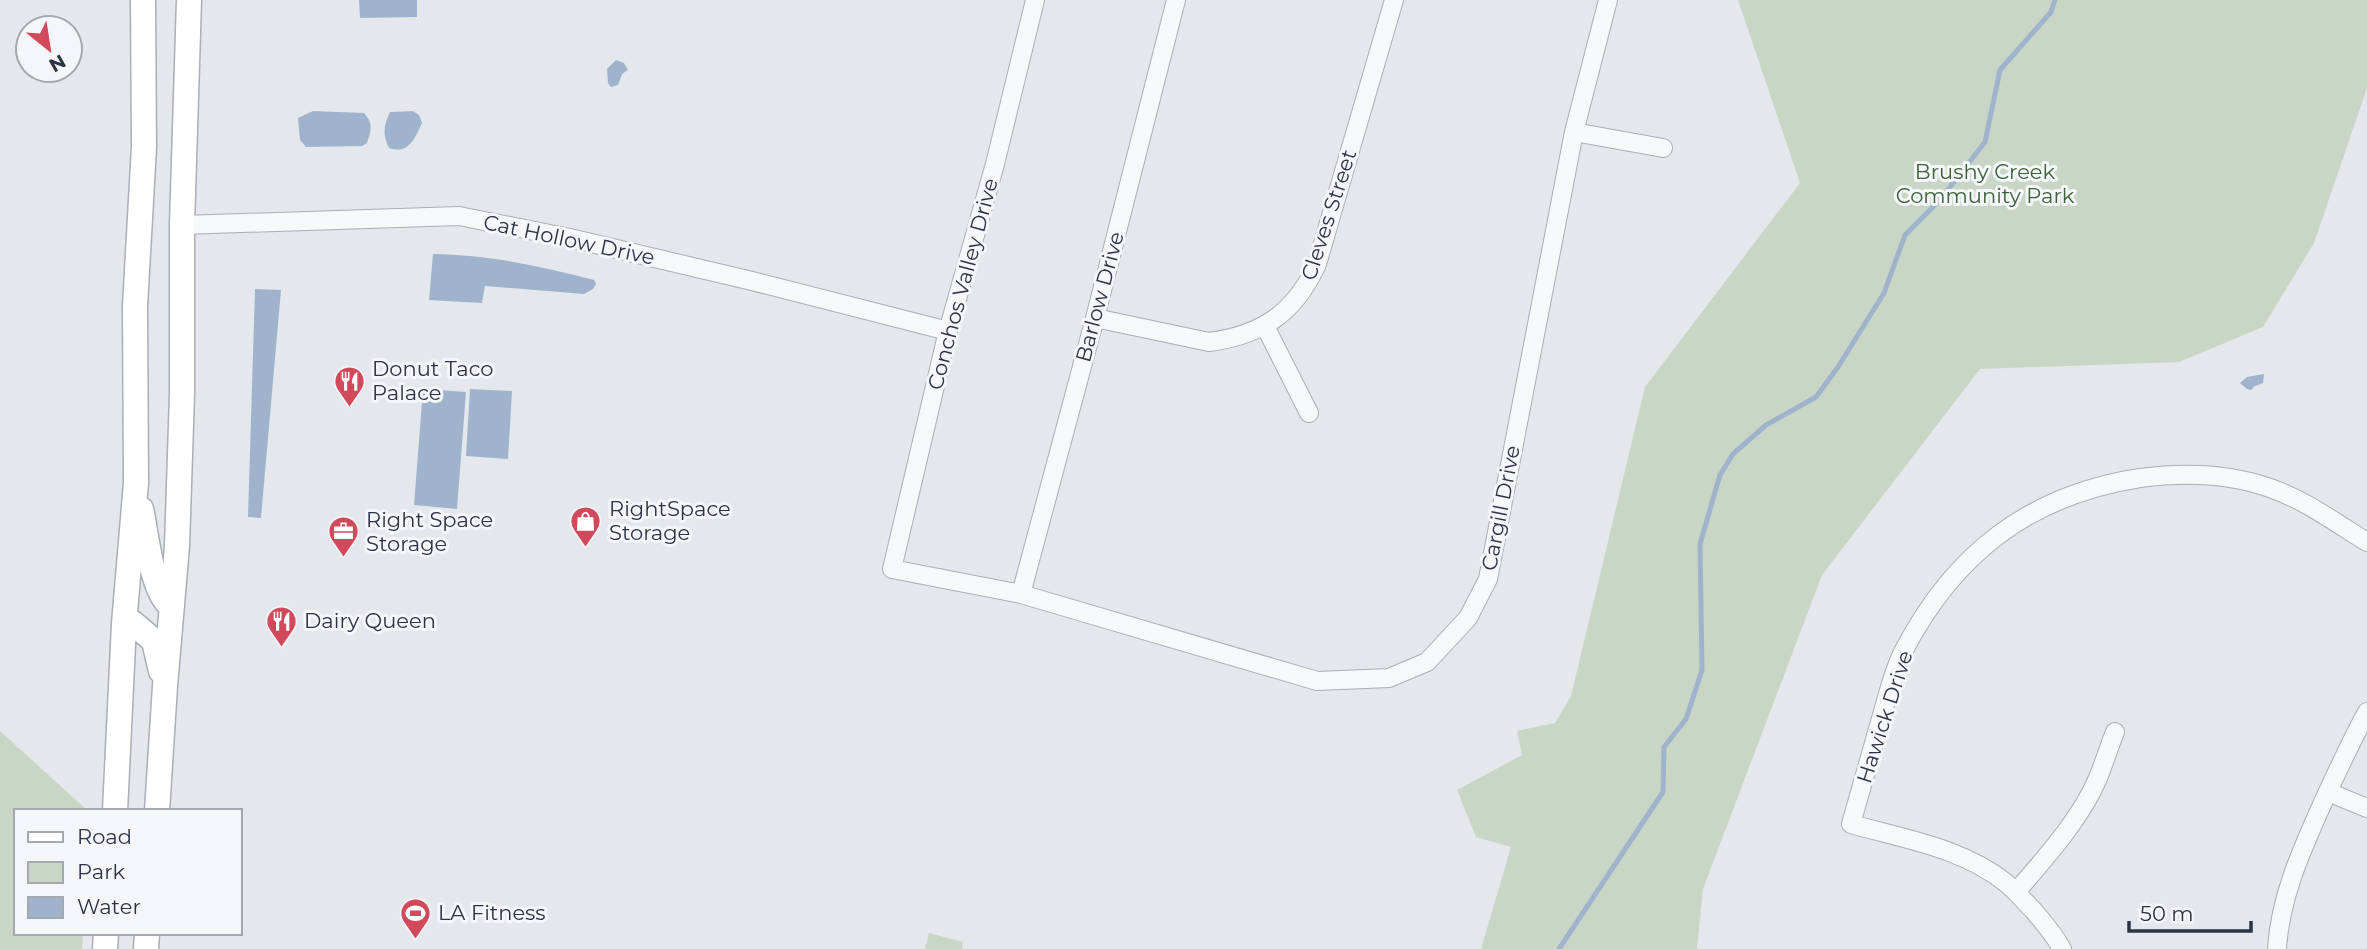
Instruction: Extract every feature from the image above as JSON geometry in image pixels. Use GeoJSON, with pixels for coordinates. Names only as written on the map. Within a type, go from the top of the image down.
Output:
{"type":"FeatureCollection","features":[{"type":"Feature","properties":{"kind":"main road"},"geometry":{"type":"LineString","coordinates":[[114,809],[124,624],[136,483],[135,306],[144,147],[143,0]]}},
{"type":"Feature","properties":{"kind":"main road"},"geometry":{"type":"LineString","coordinates":[[157,809],[177,546],[189,0]]}},
{"type":"Feature","properties":{"kind":"main road"},"geometry":{"type":"LineString","coordinates":[[136,483],[158,590],[165,602],[172,607]]}},
{"type":"Feature","properties":{"kind":"main road"},"geometry":{"type":"LineString","coordinates":[[124,624],[132,624],[154,641],[165,686]]}},
{"type":"Feature","properties":{"kind":"street","name":"Conchos Valley Drive"},"geometry":{"type":"LineString","coordinates":[[892,569],[948,331],[995,164],[1035,0]]}},
{"type":"Feature","properties":{"kind":"street","name":"Barlow Drive"},"geometry":{"type":"LineString","coordinates":[[1021,594],[1176,0]]}},
{"type":"Feature","properties":{"kind":"street","name":"Cleves Street"},"geometry":{"type":"LineString","coordinates":[[1095,318],[1209,342],[1227,340],[1265,326],[1292,305],[1307,286],[1317,264],[1394,0]]}},
{"type":"Feature","properties":{"kind":"street","name":"Cargill Drive"},"geometry":{"type":"LineString","coordinates":[[892,569],[1021,594],[1317,681],[1389,678],[1427,662],[1468,618],[1488,579],[1574,132],[1608,0]]}},
{"type":"Feature","properties":{"kind":"street"},"geometry":{"type":"LineString","coordinates":[[1574,132],[1663,148]]}},
{"type":"Feature","properties":{"kind":"street","name":"Cat Hollow Drive"},"geometry":{"type":"LineString","coordinates":[[182,225],[459,216],[621,250],[948,331]]}},
{"type":"Feature","properties":{"kind":"street"},"geometry":{"type":"LineString","coordinates":[[1265,326],[1309,413]]}},
{"type":"Feature","properties":{"kind":"street","name":"Hawick Drive"},"geometry":{"type":"LineString","coordinates":[[2016,892],[1989,872],[1955,854],[1851,824],[1891,683],[1902,655],[1916,629],[1963,568],[2003,530],[2054,501],[2110,483],[2166,474],[2221,475],[2259,484],[2295,498],[2367,542]]}},
{"type":"Feature","properties":{"kind":"street"},"geometry":{"type":"LineString","coordinates":[[2277,949],[2292,877],[2328,792],[2367,712]]}},
{"type":"Feature","properties":{"kind":"street"},"geometry":{"type":"LineString","coordinates":[[2062,949],[2054,933],[2016,892],[2081,809],[2097,780],[2115,732]]}},
{"type":"Feature","properties":{"kind":"street"},"geometry":{"type":"LineString","coordinates":[[2328,792],[2367,808]]}},
{"type":"Feature","properties":{"kind":"green space","name":"Brushy Creek Community Park"},"geometry":{"type":"Polygon","coordinates":[[[1738,0],[2367,0],[2367,88],[2314,243],[2263,327],[2179,362],[1980,369],[1822,575],[1703,889],[1697,949],[1481,949],[1511,847],[1476,837],[1457,790],[1522,755],[1517,731],[1555,723],[1571,696],[1645,387],[1800,183],[1738,0]]]}},
{"type":"Feature","properties":{"kind":"green space"},"geometry":{"type":"Polygon","coordinates":[[[0,731],[86,809],[14,809],[14,935],[83,935],[82,949],[0,949],[0,731]]]}},
{"type":"Feature","properties":{"kind":"green space"},"geometry":{"type":"Polygon","coordinates":[[[929,933],[963,942],[962,949],[925,949],[929,933]]]}},
{"type":"Feature","properties":{"kind":"water"},"geometry":{"type":"Polygon","coordinates":[[[359,0],[417,0],[417,17],[360,18],[359,0]]]}},
{"type":"Feature","properties":{"kind":"water"},"geometry":{"type":"Polygon","coordinates":[[[616,60],[624,63],[628,70],[622,74],[618,85],[611,87],[607,69],[616,60]]]}},
{"type":"Feature","properties":{"kind":"water"},"geometry":{"type":"Polygon","coordinates":[[[313,111],[364,113],[371,127],[367,143],[362,146],[306,147],[300,140],[298,118],[313,111]]]}},
{"type":"Feature","properties":{"kind":"water"},"geometry":{"type":"Polygon","coordinates":[[[413,111],[419,115],[422,123],[414,139],[402,149],[389,148],[385,130],[390,112],[413,111]]]}},
{"type":"Feature","properties":{"kind":"water"},"geometry":{"type":"Polygon","coordinates":[[[433,254],[515,262],[594,280],[596,284],[584,294],[485,286],[482,303],[429,300],[433,254]]]}},
{"type":"Feature","properties":{"kind":"water"},"geometry":{"type":"Polygon","coordinates":[[[255,289],[281,290],[261,518],[248,517],[255,289]]]}},
{"type":"Feature","properties":{"kind":"water"},"geometry":{"type":"Polygon","coordinates":[[[2264,374],[2263,383],[2251,390],[2240,383],[2247,377],[2264,374]]]}},
{"type":"Feature","properties":{"kind":"water"},"geometry":{"type":"Polygon","coordinates":[[[423,389],[466,392],[457,509],[414,505],[423,389]]]}},
{"type":"Feature","properties":{"kind":"water"},"geometry":{"type":"Polygon","coordinates":[[[470,389],[512,391],[508,459],[466,456],[470,389]]]}},
{"type":"Feature","properties":{"kind":"waterway"},"geometry":{"type":"LineString","coordinates":[[1559,949],[1663,792],[1664,747],[1686,719],[1702,670],[1700,544],[1720,475],[1733,454],[1766,425],[1816,397],[1838,367],[1884,293],[1905,235],[1939,201],[1985,142],[2000,70],[2051,12],[2055,0]]}},
{"type":"Feature","properties":{"kind":"place","name":"Donut Taco Palace"},"geometry":{"type":"Point","coordinates":[349,408]}},
{"type":"Feature","properties":{"kind":"place","name":"RightSpace Storage"},"geometry":{"type":"Point","coordinates":[586,548]}},
{"type":"Feature","properties":{"kind":"place","name":"Right Space Storage"},"geometry":{"type":"Point","coordinates":[343,559]}},
{"type":"Feature","properties":{"kind":"place","name":"Dairy Queen"},"geometry":{"type":"Point","coordinates":[281,648]}},
{"type":"Feature","properties":{"kind":"place","name":"LA Fitness"},"geometry":{"type":"Point","coordinates":[415,940]}}]}
